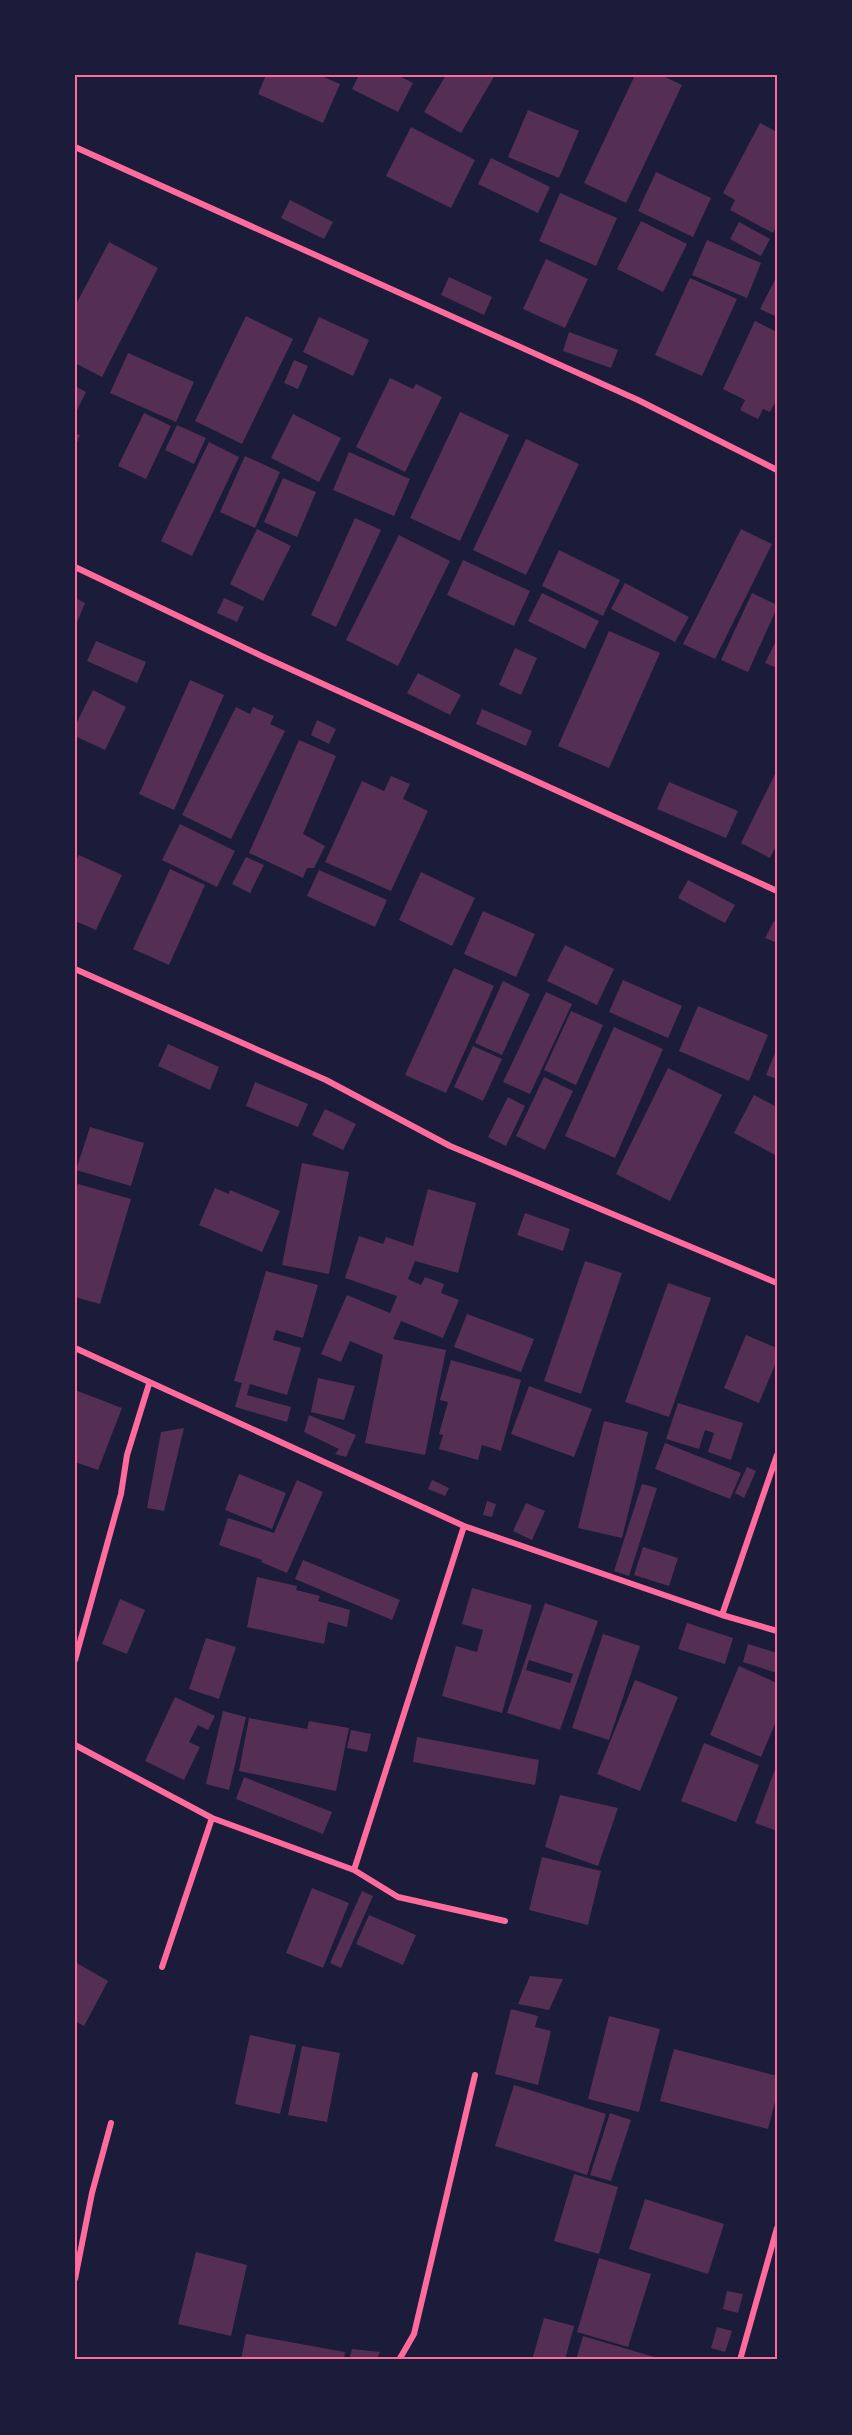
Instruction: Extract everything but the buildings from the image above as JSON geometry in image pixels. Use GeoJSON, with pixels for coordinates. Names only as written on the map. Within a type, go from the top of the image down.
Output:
{"type":"FeatureCollection","features":[{"type":"Feature","properties":{"kind":"street"},"geometry":{"type":"LineString","coordinates":[[75,147],[638,400],[777,470]]}},
{"type":"Feature","properties":{"kind":"street"},"geometry":{"type":"LineString","coordinates":[[75,567],[266,658],[777,891]]}},
{"type":"Feature","properties":{"kind":"street"},"geometry":{"type":"LineString","coordinates":[[75,969],[326,1080],[450,1146],[777,1283]]}},
{"type":"Feature","properties":{"kind":"street"},"geometry":{"type":"LineString","coordinates":[[75,1348],[149,1384],[464,1526],[722,1615],[777,1631]]}},
{"type":"Feature","properties":{"kind":"street"},"geometry":{"type":"LineString","coordinates":[[75,1660],[121,1494],[127,1455],[149,1384]]}},
{"type":"Feature","properties":{"kind":"street"},"geometry":{"type":"LineString","coordinates":[[722,1615],[777,1455]]}},
{"type":"Feature","properties":{"kind":"street"},"geometry":{"type":"LineString","coordinates":[[354,1870],[464,1526]]}},
{"type":"Feature","properties":{"kind":"street"},"geometry":{"type":"LineString","coordinates":[[75,1745],[212,1818],[354,1870],[398,1897],[505,1921]]}},
{"type":"Feature","properties":{"kind":"street"},"geometry":{"type":"LineString","coordinates":[[162,1967],[212,1818]]}},
{"type":"Feature","properties":{"kind":"street"},"geometry":{"type":"LineString","coordinates":[[399,2360],[414,2334],[475,2075]]}},
{"type":"Feature","properties":{"kind":"street"},"geometry":{"type":"LineString","coordinates":[[75,2279],[92,2193],[111,2123]]}},
{"type":"Feature","properties":{"kind":"street"},"geometry":{"type":"LineString","coordinates":[[740,2360],[777,2228]]}}]}
